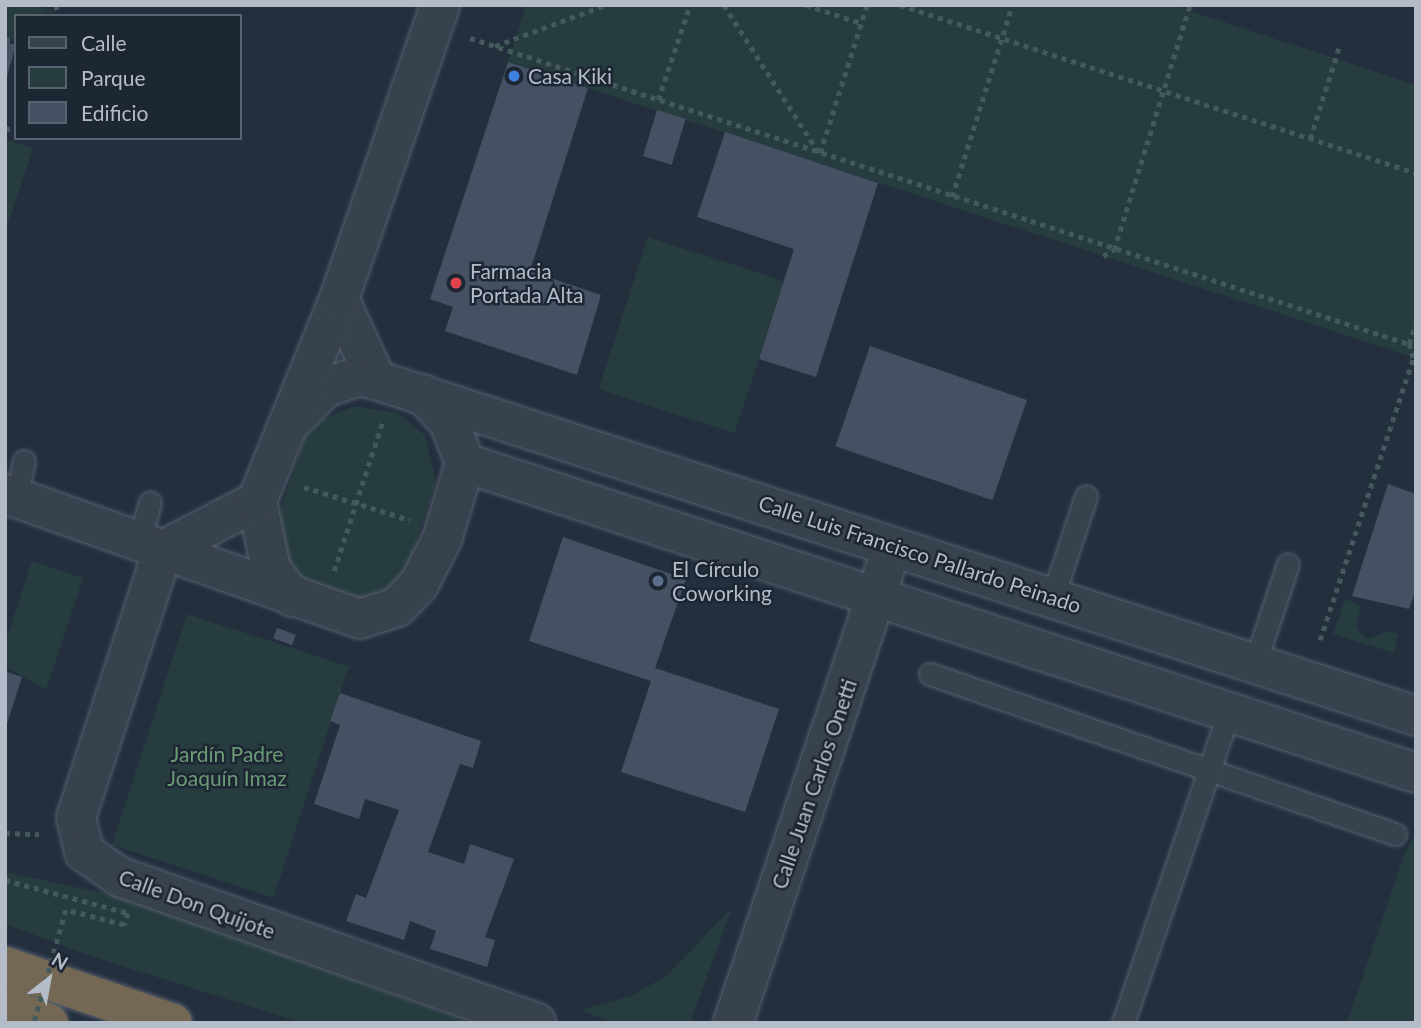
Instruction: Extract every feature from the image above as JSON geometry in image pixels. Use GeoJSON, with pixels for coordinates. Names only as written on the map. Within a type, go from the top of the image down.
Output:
{"type":"FeatureCollection","features":[{"type":"Feature","properties":{"kind":"highway"},"geometry":{"type":"LineString","coordinates":[[5,965],[173,1023]]}},
{"type":"Feature","properties":{"kind":"highway"},"geometry":{"type":"LineString","coordinates":[[5,1006],[49,1023]]}},
{"type":"Feature","properties":{"kind":"street"},"geometry":{"type":"LineString","coordinates":[[306,604],[271,569],[262,488],[339,299],[438,10]]}},
{"type":"Feature","properties":{"kind":"street"},"geometry":{"type":"LineString","coordinates":[[339,299],[398,386]]}},
{"type":"Feature","properties":{"kind":"street"},"geometry":{"type":"LineString","coordinates":[[15,484],[151,546],[306,604],[360,619],[397,607],[419,584],[444,531],[465,463],[449,422],[398,386],[360,376],[326,387],[287,426]]}},
{"type":"Feature","properties":{"kind":"street","name":"Calle Luis Francisco Pallardo Peinado"},"geometry":{"type":"LineString","coordinates":[[398,386],[1054,596],[1416,716]]}},
{"type":"Feature","properties":{"kind":"street"},"geometry":{"type":"LineString","coordinates":[[465,463],[1416,773]]}},
{"type":"Feature","properties":{"kind":"street"},"geometry":{"type":"LineString","coordinates":[[151,546],[262,488]]}},
{"type":"Feature","properties":{"kind":"street","name":"Calle Juan Carlos Onetti"},"geometry":{"type":"LineString","coordinates":[[733,1023],[878,596],[892,545]]}},
{"type":"Feature","properties":{"kind":"street","name":"Calle Don Quijote"},"geometry":{"type":"LineString","coordinates":[[151,546],[76,817],[84,852],[120,877],[536,1023]]}},
{"type":"Feature","properties":{"kind":"lane"},"geometry":{"type":"LineString","coordinates":[[1054,596],[1086,496]]}},
{"type":"Feature","properties":{"kind":"lane"},"geometry":{"type":"LineString","coordinates":[[150,502],[151,546]]}},
{"type":"Feature","properties":{"kind":"lane"},"geometry":{"type":"LineString","coordinates":[[1255,663],[1288,564]]}},
{"type":"Feature","properties":{"kind":"lane"},"geometry":{"type":"LineString","coordinates":[[930,674],[1395,834]]}},
{"type":"Feature","properties":{"kind":"lane"},"geometry":{"type":"LineString","coordinates":[[1122,1023],[1229,712]]}},
{"type":"Feature","properties":{"kind":"path"},"geometry":{"type":"LineString","coordinates":[[494,46],[607,5]]}},
{"type":"Feature","properties":{"kind":"path"},"geometry":{"type":"LineString","coordinates":[[658,100],[690,5]]}},
{"type":"Feature","properties":{"kind":"path"},"geometry":{"type":"LineString","coordinates":[[724,5],[820,153]]}},
{"type":"Feature","properties":{"kind":"path"},"geometry":{"type":"LineString","coordinates":[[806,5],[861,23]]}},
{"type":"Feature","properties":{"kind":"path"},"geometry":{"type":"LineString","coordinates":[[820,153],[867,5]]}},
{"type":"Feature","properties":{"kind":"path"},"geometry":{"type":"LineString","coordinates":[[900,5],[1416,173]]}},
{"type":"Feature","properties":{"kind":"path"},"geometry":{"type":"LineString","coordinates":[[952,197],[1012,5]]}},
{"type":"Feature","properties":{"kind":"path"},"geometry":{"type":"LineString","coordinates":[[1103,256],[1114,250],[1190,5]]}},
{"type":"Feature","properties":{"kind":"path"},"geometry":{"type":"LineString","coordinates":[[438,10],[494,46],[1409,344]]}},
{"type":"Feature","properties":{"kind":"path"},"geometry":{"type":"LineString","coordinates":[[1310,139],[1339,47]]}},
{"type":"Feature","properties":{"kind":"path"},"geometry":{"type":"LineString","coordinates":[[1320,640],[1413,358],[1409,344],[1416,321]]}},
{"type":"Feature","properties":{"kind":"path"},"geometry":{"type":"LineString","coordinates":[[306,604],[355,503],[398,386]]}},
{"type":"Feature","properties":{"kind":"path"},"geometry":{"type":"LineString","coordinates":[[262,488],[355,503],[444,531]]}},
{"type":"Feature","properties":{"kind":"path"},"geometry":{"type":"LineString","coordinates":[[5,880],[128,914],[124,925],[66,910],[34,1023]]}},
{"type":"Feature","properties":{"kind":"green space"},"geometry":{"type":"Polygon","coordinates":[[[5,5],[33,5],[55,12],[14,14],[14,39],[5,37],[5,5]]]}},
{"type":"Feature","properties":{"kind":"green space"},"geometry":{"type":"Polygon","coordinates":[[[526,5],[1172,5],[1416,85],[1416,358],[508,62],[526,5]]]}},
{"type":"Feature","properties":{"kind":"green space"},"geometry":{"type":"Polygon","coordinates":[[[5,139],[33,148],[5,232],[5,139]]]}},
{"type":"Feature","properties":{"kind":"green space"},"geometry":{"type":"Polygon","coordinates":[[[648,237],[784,281],[735,433],[599,389],[648,237]]]}},
{"type":"Feature","properties":{"kind":"green space"},"geometry":{"type":"Polygon","coordinates":[[[354,406],[398,413],[425,435],[436,482],[407,569],[393,587],[354,603],[296,579],[274,530],[305,437],[319,421],[354,406]]]}},
{"type":"Feature","properties":{"kind":"green space"},"geometry":{"type":"Polygon","coordinates":[[[32,561],[83,578],[46,690],[5,666],[5,643],[32,561]]]}},
{"type":"Feature","properties":{"kind":"green space"},"geometry":{"type":"Polygon","coordinates":[[[1345,599],[1361,605],[1356,628],[1367,639],[1388,631],[1398,634],[1394,653],[1333,634],[1345,599]]]}},
{"type":"Feature","properties":{"kind":"green space","name":"Jardín Padre Joaquín Imaz"},"geometry":{"type":"Polygon","coordinates":[[[187,614],[349,667],[274,898],[112,845],[187,614]]]}},
{"type":"Feature","properties":{"kind":"green space"},"geometry":{"type":"Polygon","coordinates":[[[1416,832],[1416,1023],[1347,1023],[1405,852],[1416,832]]]}},
{"type":"Feature","properties":{"kind":"green space"},"geometry":{"type":"Polygon","coordinates":[[[5,872],[136,900],[470,1023],[303,1023],[97,958],[5,924],[5,872]]]}},
{"type":"Feature","properties":{"kind":"green space"},"geometry":{"type":"Polygon","coordinates":[[[732,908],[690,1023],[615,1023],[580,1010],[631,996],[666,976],[732,908]]]}},
{"type":"Feature","properties":{"kind":"building"},"geometry":{"type":"Polygon","coordinates":[[[5,42],[14,44],[14,51],[5,85],[5,42]]]}},
{"type":"Feature","properties":{"kind":"building"},"geometry":{"type":"Polygon","coordinates":[[[508,62],[588,88],[530,271],[601,295],[577,375],[445,331],[453,307],[430,299],[508,62]]]}},
{"type":"Feature","properties":{"kind":"building"},"geometry":{"type":"Polygon","coordinates":[[[657,110],[686,119],[672,165],[643,156],[657,110]]]}},
{"type":"Feature","properties":{"kind":"building"},"geometry":{"type":"Polygon","coordinates":[[[725,132],[878,183],[816,377],[759,359],[794,249],[697,217],[725,132]]]}},
{"type":"Feature","properties":{"kind":"building"},"geometry":{"type":"Polygon","coordinates":[[[870,346],[1027,400],[992,500],[835,446],[870,346]]]}},
{"type":"Feature","properties":{"kind":"building"},"geometry":{"type":"Polygon","coordinates":[[[1388,484],[1416,494],[1416,589],[1409,609],[1352,596],[1388,484]]]}},
{"type":"Feature","properties":{"kind":"building"},"geometry":{"type":"Polygon","coordinates":[[[563,537],[686,579],[655,668],[779,709],[745,812],[621,772],[651,681],[529,641],[563,537]]]}},
{"type":"Feature","properties":{"kind":"building"},"geometry":{"type":"Polygon","coordinates":[[[277,628],[296,635],[292,645],[273,638],[277,628]]]}},
{"type":"Feature","properties":{"kind":"building"},"geometry":{"type":"Polygon","coordinates":[[[5,671],[22,677],[6,727],[5,727],[5,671]]]}},
{"type":"Feature","properties":{"kind":"building"},"geometry":{"type":"Polygon","coordinates":[[[340,693],[481,741],[473,768],[460,764],[428,852],[464,864],[470,844],[514,859],[485,937],[495,940],[487,967],[430,949],[436,931],[410,921],[404,940],[346,921],[356,894],[366,898],[399,810],[365,799],[359,819],[314,804],[340,725],[330,721],[340,693]]]}},
{"type":"Feature","properties":{"kind":"place","name":"Casa Kiki"},"geometry":{"type":"Point","coordinates":[514,76]}},
{"type":"Feature","properties":{"kind":"place","name":"Farmacia Portada Alta"},"geometry":{"type":"Point","coordinates":[456,283]}},
{"type":"Feature","properties":{"kind":"place","name":"El Círculo Coworking"},"geometry":{"type":"Point","coordinates":[658,581]}}]}
